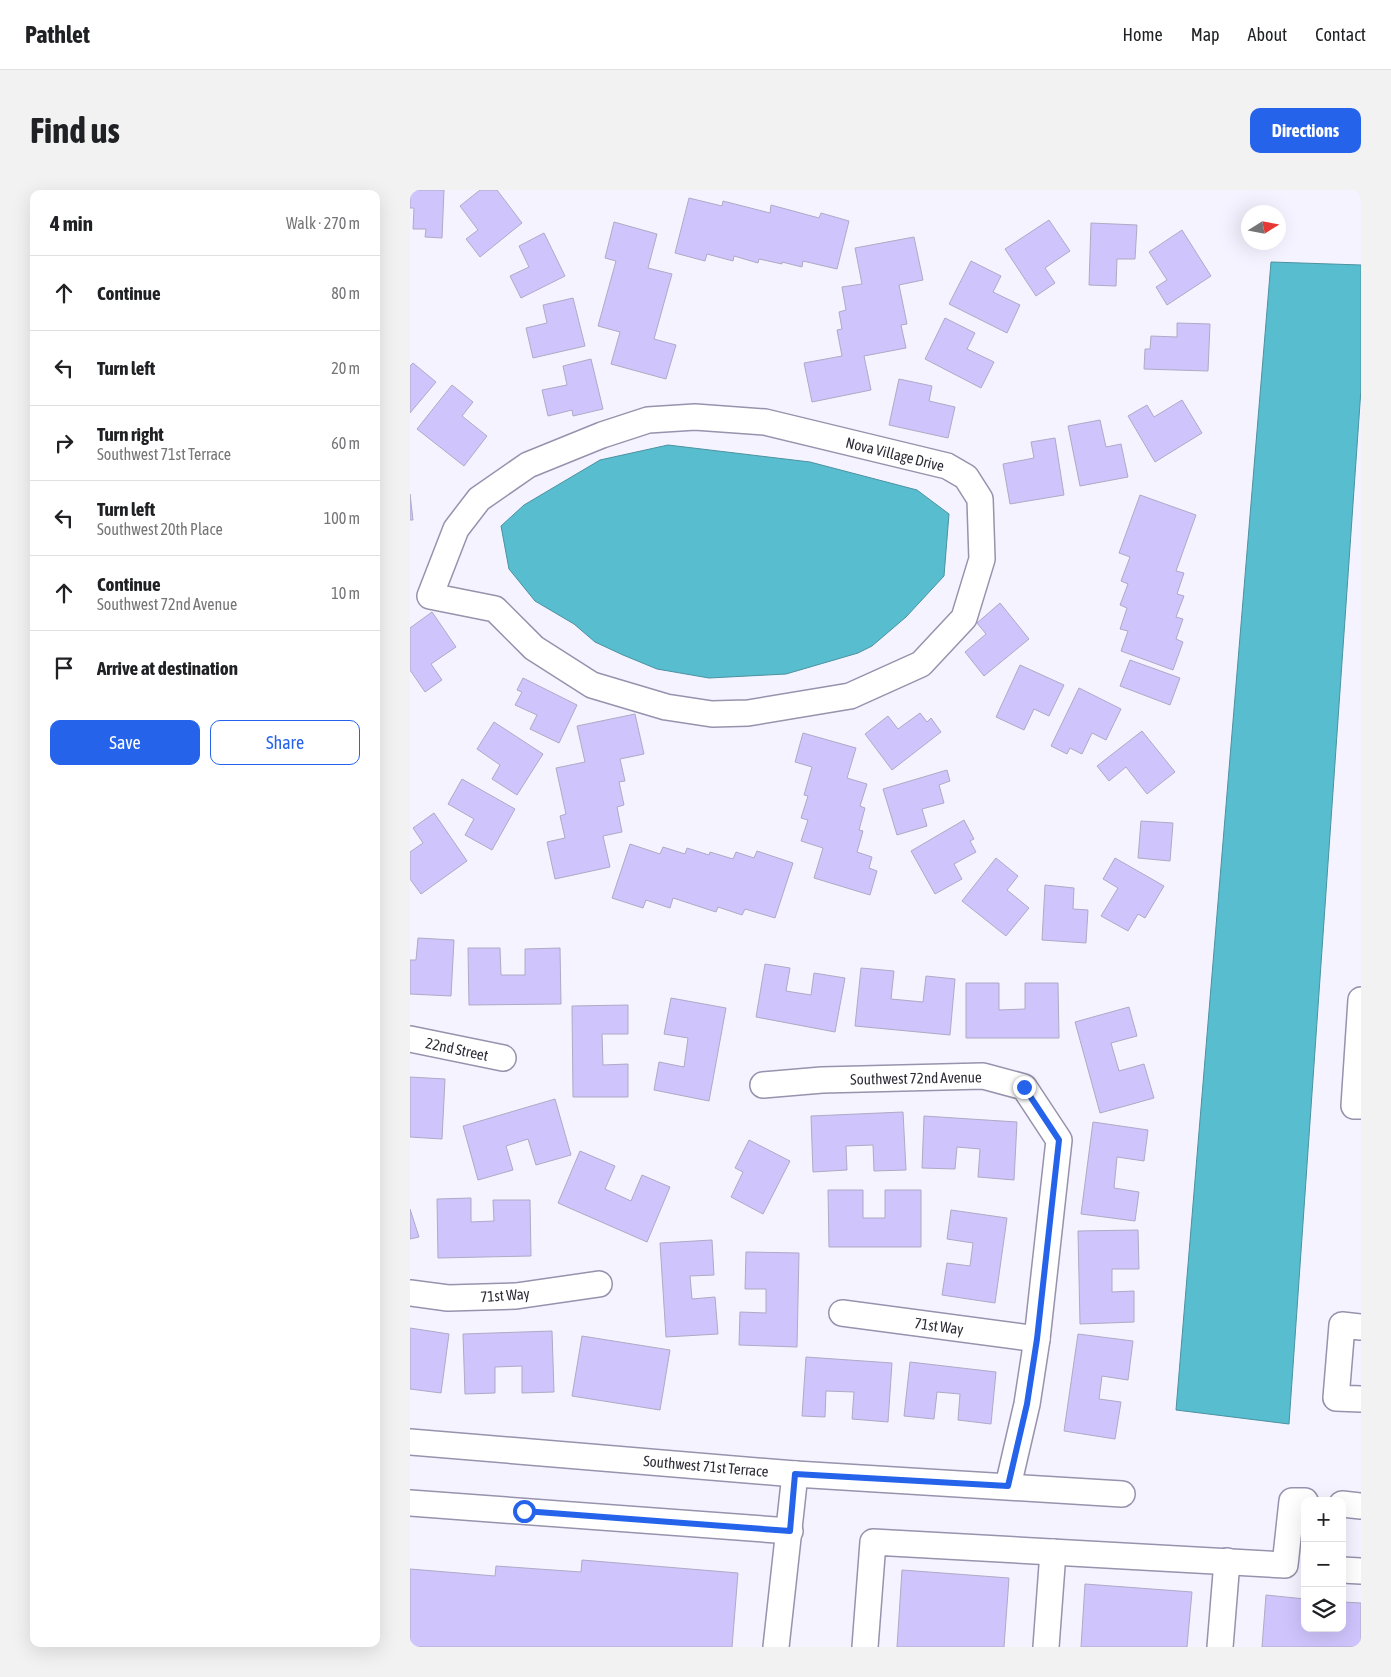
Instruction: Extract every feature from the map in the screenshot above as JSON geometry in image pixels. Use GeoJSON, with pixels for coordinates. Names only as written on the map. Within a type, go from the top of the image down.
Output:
{"type":"FeatureCollection","features":[{"type":"Feature","properties":{"kind":"street","name":"Nova Village Drive"},"geometry":{"type":"LineString","coordinates":[[695,417],[765,422],[947,466],[966,477],[980,499],[982,559],[964,618],[921,664],[850,696],[748,712],[712,714],[666,708],[592,685],[534,648],[495,608],[420,600],[456,529],[479,499],[528,465],[602,435],[648,420],[695,417]]}},
{"type":"Feature","properties":{"kind":"street"},"geometry":{"type":"LineString","coordinates":[[1361,1000],[1354,1106],[1361,1106]]}},
{"type":"Feature","properties":{"kind":"street","name":"22nd Street"},"geometry":{"type":"LineString","coordinates":[[410,1039],[503,1058]]}},
{"type":"Feature","properties":{"kind":"street","name":"Southwest 72nd Avenue"},"geometry":{"type":"LineString","coordinates":[[763,1085],[822,1080],[983,1076],[1024,1087],[1049,1122],[1059,1140],[1037,1339],[1027,1404],[1008,1486]]}},
{"type":"Feature","properties":{"kind":"street","name":"71st Way"},"geometry":{"type":"LineString","coordinates":[[410,1293],[448,1298],[516,1296],[599,1284]]}},
{"type":"Feature","properties":{"kind":"street","name":"71st Way"},"geometry":{"type":"LineString","coordinates":[[842,1312],[1037,1339]]}},
{"type":"Feature","properties":{"kind":"street"},"geometry":{"type":"LineString","coordinates":[[1361,1327],[1342,1326],[1336,1398],[1361,1399]]}},
{"type":"Feature","properties":{"kind":"street","name":"Southwest 71st Terrace"},"geometry":{"type":"LineString","coordinates":[[410,1442],[795,1474],[1122,1494]]}},
{"type":"Feature","properties":{"kind":"street"},"geometry":{"type":"LineString","coordinates":[[776,1647],[795,1474]]}},
{"type":"Feature","properties":{"kind":"street"},"geometry":{"type":"LineString","coordinates":[[865,1647],[873,1542],[1295,1566],[1292,1500],[1301,1501]]}},
{"type":"Feature","properties":{"kind":"street"},"geometry":{"type":"LineString","coordinates":[[410,1503],[790,1531]]}},
{"type":"Feature","properties":{"kind":"street"},"geometry":{"type":"LineString","coordinates":[[1346,1504],[1361,1506]]}},
{"type":"Feature","properties":{"kind":"street"},"geometry":{"type":"LineString","coordinates":[[1046,1647],[1053,1552]]}},
{"type":"Feature","properties":{"kind":"street"},"geometry":{"type":"LineString","coordinates":[[1220,1647],[1226,1561]]}},
{"type":"Feature","properties":{"kind":"street"},"geometry":{"type":"LineString","coordinates":[[1346,1570],[1361,1571]]}},
{"type":"Feature","properties":{"kind":"water"},"geometry":{"type":"Polygon","coordinates":[[[1271,262],[1361,265],[1361,389],[1289,1424],[1176,1410],[1271,262]]]}},
{"type":"Feature","properties":{"kind":"water"},"geometry":{"type":"Polygon","coordinates":[[[668,445],[810,462],[917,490],[949,514],[944,576],[906,617],[872,646],[858,653],[786,674],[709,678],[657,669],[595,642],[574,624],[535,601],[509,569],[501,526],[524,505],[600,460],[668,445]]]}},
{"type":"Feature","properties":{"kind":"building"},"geometry":{"type":"Polygon","coordinates":[[[410,190],[444,190],[442,238],[425,237],[426,229],[413,229],[414,208],[410,208],[410,190]]]}},
{"type":"Feature","properties":{"kind":"building"},"geometry":{"type":"Polygon","coordinates":[[[480,190],[497,190],[522,223],[480,257],[466,239],[478,230],[460,206],[480,190]]]}},
{"type":"Feature","properties":{"kind":"building"},"geometry":{"type":"Polygon","coordinates":[[[689,198],[722,206],[723,201],[770,213],[771,205],[819,218],[821,213],[849,221],[837,269],[803,261],[802,267],[759,259],[758,263],[734,256],[733,261],[707,254],[705,261],[675,253],[689,198]]]}},
{"type":"Feature","properties":{"kind":"building"},"geometry":{"type":"Polygon","coordinates":[[[1049,220],[1070,251],[1045,268],[1055,283],[1036,296],[1005,249],[1049,220]]]}},
{"type":"Feature","properties":{"kind":"building"},"geometry":{"type":"Polygon","coordinates":[[[614,222],[657,234],[648,268],[672,274],[654,339],[676,345],[666,379],[611,364],[620,332],[598,326],[616,261],[605,258],[614,222]]]}},
{"type":"Feature","properties":{"kind":"building"},"geometry":{"type":"Polygon","coordinates":[[[1091,223],[1137,225],[1135,259],[1117,259],[1116,286],[1089,285],[1091,223]]]}},
{"type":"Feature","properties":{"kind":"building"},"geometry":{"type":"Polygon","coordinates":[[[1182,230],[1211,276],[1167,305],[1156,287],[1167,280],[1149,252],[1182,230]]]}},
{"type":"Feature","properties":{"kind":"building"},"geometry":{"type":"Polygon","coordinates":[[[544,233],[565,276],[521,298],[510,276],[529,267],[519,246],[544,233]]]}},
{"type":"Feature","properties":{"kind":"building"},"geometry":{"type":"Polygon","coordinates":[[[914,237],[923,280],[899,285],[907,324],[901,325],[906,348],[864,356],[871,390],[812,402],[804,363],[842,356],[837,330],[842,329],[839,312],[846,310],[842,287],[862,284],[855,248],[914,237]]]}},
{"type":"Feature","properties":{"kind":"building"},"geometry":{"type":"Polygon","coordinates":[[[971,261],[1001,276],[993,292],[1020,305],[1007,333],[949,304],[971,261]]]}},
{"type":"Feature","properties":{"kind":"building"},"geometry":{"type":"Polygon","coordinates":[[[573,298],[585,346],[533,358],[526,328],[547,323],[543,305],[573,298]]]}},
{"type":"Feature","properties":{"kind":"building"},"geometry":{"type":"Polygon","coordinates":[[[945,318],[975,333],[967,349],[994,362],[981,388],[925,359],[945,318]]]}},
{"type":"Feature","properties":{"kind":"building"},"geometry":{"type":"Polygon","coordinates":[[[1177,323],[1210,324],[1208,371],[1144,369],[1145,349],[1150,349],[1151,336],[1177,337],[1177,323]]]}},
{"type":"Feature","properties":{"kind":"building"},"geometry":{"type":"Polygon","coordinates":[[[591,359],[603,409],[573,416],[572,410],[548,416],[542,390],[567,385],[563,366],[591,359]]]}},
{"type":"Feature","properties":{"kind":"building"},"geometry":{"type":"Polygon","coordinates":[[[413,363],[436,382],[410,413],[410,366],[413,363]]]}},
{"type":"Feature","properties":{"kind":"building"},"geometry":{"type":"Polygon","coordinates":[[[899,379],[932,386],[929,401],[955,407],[948,438],[889,425],[899,379]]]}},
{"type":"Feature","properties":{"kind":"building"},"geometry":{"type":"Polygon","coordinates":[[[452,385],[473,402],[462,416],[487,436],[464,466],[417,429],[452,385]]]}},
{"type":"Feature","properties":{"kind":"building"},"geometry":{"type":"Polygon","coordinates":[[[1182,400],[1202,433],[1155,462],[1128,416],[1147,405],[1154,417],[1182,400]]]}},
{"type":"Feature","properties":{"kind":"building"},"geometry":{"type":"Polygon","coordinates":[[[1100,420],[1106,447],[1121,444],[1128,477],[1080,486],[1068,426],[1100,420]]]}},
{"type":"Feature","properties":{"kind":"building"},"geometry":{"type":"Polygon","coordinates":[[[1055,438],[1064,495],[1010,504],[1003,464],[1034,458],[1031,442],[1055,438]]]}},
{"type":"Feature","properties":{"kind":"building"},"geometry":{"type":"Polygon","coordinates":[[[410,494],[413,520],[410,520],[410,494]]]}},
{"type":"Feature","properties":{"kind":"building"},"geometry":{"type":"Polygon","coordinates":[[[1140,495],[1196,515],[1176,571],[1184,573],[1177,594],[1184,596],[1176,617],[1183,619],[1176,639],[1183,642],[1173,670],[1121,651],[1128,631],[1120,629],[1127,608],[1120,605],[1128,584],[1121,581],[1130,557],[1119,553],[1140,495]]]}},
{"type":"Feature","properties":{"kind":"building"},"geometry":{"type":"Polygon","coordinates":[[[1000,603],[1029,639],[984,676],[965,652],[986,634],[977,623],[1000,603]]]}},
{"type":"Feature","properties":{"kind":"building"},"geometry":{"type":"Polygon","coordinates":[[[432,612],[456,647],[431,664],[442,680],[425,692],[410,670],[410,628],[432,612]]]}},
{"type":"Feature","properties":{"kind":"building"},"geometry":{"type":"Polygon","coordinates":[[[1130,660],[1180,678],[1170,705],[1120,686],[1130,660]]]}},
{"type":"Feature","properties":{"kind":"building"},"geometry":{"type":"Polygon","coordinates":[[[1020,665],[1064,685],[1049,716],[1034,709],[1024,730],[996,717],[1020,665]]]}},
{"type":"Feature","properties":{"kind":"building"},"geometry":{"type":"Polygon","coordinates":[[[523,678],[577,705],[559,743],[530,729],[537,715],[515,705],[522,692],[517,690],[523,678]]]}},
{"type":"Feature","properties":{"kind":"building"},"geometry":{"type":"Polygon","coordinates":[[[1079,688],[1121,709],[1106,740],[1092,733],[1082,754],[1070,748],[1067,754],[1051,746],[1079,688]]]}},
{"type":"Feature","properties":{"kind":"building"},"geometry":{"type":"Polygon","coordinates":[[[920,713],[927,722],[931,718],[941,732],[892,770],[865,734],[888,716],[898,729],[920,713]]]}},
{"type":"Feature","properties":{"kind":"building"},"geometry":{"type":"Polygon","coordinates":[[[635,714],[644,754],[620,759],[625,781],[619,782],[624,805],[617,807],[622,832],[603,836],[610,867],[555,879],[547,842],[565,838],[560,816],[566,814],[556,768],[585,762],[577,726],[635,714]]]}},
{"type":"Feature","properties":{"kind":"building"},"geometry":{"type":"Polygon","coordinates":[[[494,722],[543,754],[517,795],[492,779],[500,765],[477,749],[494,722]]]}},
{"type":"Feature","properties":{"kind":"building"},"geometry":{"type":"Polygon","coordinates":[[[1142,731],[1175,772],[1147,794],[1126,767],[1109,781],[1097,766],[1142,731]]]}},
{"type":"Feature","properties":{"kind":"building"},"geometry":{"type":"Polygon","coordinates":[[[803,733],[856,748],[847,778],[867,784],[860,806],[865,808],[859,830],[863,831],[857,852],[872,857],[869,868],[877,871],[870,895],[814,878],[823,848],[801,841],[808,820],[801,818],[808,796],[804,795],[812,767],[795,762],[803,733]]]}},
{"type":"Feature","properties":{"kind":"building"},"geometry":{"type":"Polygon","coordinates":[[[947,770],[950,781],[939,785],[944,803],[922,809],[927,826],[897,835],[883,789],[947,770]]]}},
{"type":"Feature","properties":{"kind":"building"},"geometry":{"type":"Polygon","coordinates":[[[462,779],[515,809],[492,850],[465,835],[474,819],[448,804],[462,779]]]}},
{"type":"Feature","properties":{"kind":"building"},"geometry":{"type":"Polygon","coordinates":[[[434,813],[467,861],[421,894],[410,879],[410,852],[423,843],[413,828],[434,813]]]}},
{"type":"Feature","properties":{"kind":"building"},"geometry":{"type":"Polygon","coordinates":[[[964,820],[974,839],[970,841],[976,852],[954,864],[962,879],[935,894],[911,851],[964,820]]]}},
{"type":"Feature","properties":{"kind":"building"},"geometry":{"type":"Polygon","coordinates":[[[1141,821],[1173,823],[1170,861],[1138,858],[1141,821]]]}},
{"type":"Feature","properties":{"kind":"building"},"geometry":{"type":"Polygon","coordinates":[[[630,844],[660,854],[663,847],[685,854],[687,848],[709,855],[710,852],[733,859],[736,852],[754,858],[757,851],[793,863],[775,918],[745,909],[742,915],[718,907],[716,912],[673,898],[670,908],[646,900],[643,908],[612,898],[630,844]]]}},
{"type":"Feature","properties":{"kind":"building"},"geometry":{"type":"Polygon","coordinates":[[[996,858],[1018,876],[1007,890],[1029,908],[1006,936],[962,901],[996,858]]]}},
{"type":"Feature","properties":{"kind":"building"},"geometry":{"type":"Polygon","coordinates":[[[1115,858],[1164,886],[1145,918],[1138,914],[1128,931],[1101,916],[1118,888],[1103,879],[1115,858]]]}},
{"type":"Feature","properties":{"kind":"building"},"geometry":{"type":"Polygon","coordinates":[[[1045,885],[1074,888],[1073,909],[1088,910],[1086,943],[1042,940],[1045,885]]]}},
{"type":"Feature","properties":{"kind":"building"},"geometry":{"type":"Polygon","coordinates":[[[418,938],[454,940],[451,996],[410,994],[410,960],[416,960],[418,938]]]}},
{"type":"Feature","properties":{"kind":"building"},"geometry":{"type":"Polygon","coordinates":[[[468,948],[500,948],[501,975],[525,975],[525,949],[560,948],[561,1004],[469,1005],[468,948]]]}},
{"type":"Feature","properties":{"kind":"building"},"geometry":{"type":"Polygon","coordinates":[[[765,964],[790,968],[786,991],[811,995],[814,973],[845,978],[835,1032],[756,1017],[765,964]]]}},
{"type":"Feature","properties":{"kind":"building"},"geometry":{"type":"Polygon","coordinates":[[[861,968],[894,971],[891,999],[923,1002],[926,976],[955,979],[950,1035],[855,1026],[861,968]]]}},
{"type":"Feature","properties":{"kind":"building"},"geometry":{"type":"Polygon","coordinates":[[[966,983],[999,983],[999,1010],[1025,1009],[1025,983],[1058,983],[1059,1038],[966,1038],[966,983]]]}},
{"type":"Feature","properties":{"kind":"building"},"geometry":{"type":"Polygon","coordinates":[[[671,998],[726,1008],[709,1101],[654,1090],[659,1062],[684,1067],[688,1038],[664,1034],[671,998]]]}},
{"type":"Feature","properties":{"kind":"building"},"geometry":{"type":"Polygon","coordinates":[[[628,1005],[628,1034],[602,1034],[603,1065],[628,1064],[628,1097],[573,1097],[572,1006],[628,1005]]]}},
{"type":"Feature","properties":{"kind":"building"},"geometry":{"type":"Polygon","coordinates":[[[1129,1007],[1137,1036],[1111,1043],[1119,1071],[1144,1064],[1154,1098],[1100,1113],[1075,1022],[1129,1007]]]}},
{"type":"Feature","properties":{"kind":"building"},"geometry":{"type":"Polygon","coordinates":[[[410,1077],[445,1079],[442,1139],[410,1137],[410,1077]]]}},
{"type":"Feature","properties":{"kind":"building"},"geometry":{"type":"Polygon","coordinates":[[[555,1099],[571,1155],[536,1165],[528,1139],[506,1146],[513,1170],[478,1180],[463,1126],[555,1099]]]}},
{"type":"Feature","properties":{"kind":"building"},"geometry":{"type":"Polygon","coordinates":[[[903,1112],[906,1170],[874,1171],[873,1145],[846,1146],[847,1170],[813,1172],[811,1116],[903,1112]]]}},
{"type":"Feature","properties":{"kind":"building"},"geometry":{"type":"Polygon","coordinates":[[[924,1116],[1017,1122],[1014,1180],[978,1177],[980,1149],[957,1147],[955,1169],[922,1168],[924,1116]]]}},
{"type":"Feature","properties":{"kind":"building"},"geometry":{"type":"Polygon","coordinates":[[[1093,1122],[1148,1130],[1144,1161],[1117,1157],[1114,1188],[1139,1192],[1135,1221],[1081,1214],[1093,1122]]]}},
{"type":"Feature","properties":{"kind":"building"},"geometry":{"type":"Polygon","coordinates":[[[749,1140],[790,1161],[763,1214],[731,1197],[743,1172],[735,1168],[749,1140]]]}},
{"type":"Feature","properties":{"kind":"building"},"geometry":{"type":"Polygon","coordinates":[[[580,1151],[615,1166],[605,1189],[631,1201],[642,1175],[670,1187],[647,1242],[558,1203],[580,1151]]]}},
{"type":"Feature","properties":{"kind":"building"},"geometry":{"type":"Polygon","coordinates":[[[828,1190],[863,1190],[863,1218],[885,1218],[885,1190],[921,1190],[921,1247],[829,1247],[828,1190]]]}},
{"type":"Feature","properties":{"kind":"building"},"geometry":{"type":"Polygon","coordinates":[[[471,1198],[471,1222],[494,1221],[493,1200],[530,1200],[531,1256],[438,1258],[437,1199],[471,1198]]]}},
{"type":"Feature","properties":{"kind":"building"},"geometry":{"type":"Polygon","coordinates":[[[410,1209],[419,1237],[410,1239],[410,1209]]]}},
{"type":"Feature","properties":{"kind":"building"},"geometry":{"type":"Polygon","coordinates":[[[951,1210],[1007,1218],[995,1303],[942,1295],[947,1263],[970,1266],[973,1243],[947,1239],[951,1210]]]}},
{"type":"Feature","properties":{"kind":"building"},"geometry":{"type":"Polygon","coordinates":[[[1138,1230],[1139,1269],[1112,1269],[1112,1292],[1134,1291],[1134,1322],[1080,1324],[1078,1231],[1138,1230]]]}},
{"type":"Feature","properties":{"kind":"building"},"geometry":{"type":"Polygon","coordinates":[[[712,1240],[714,1275],[690,1276],[692,1299],[715,1297],[718,1334],[666,1337],[660,1243],[712,1240]]]}},
{"type":"Feature","properties":{"kind":"building"},"geometry":{"type":"Polygon","coordinates":[[[746,1252],[799,1253],[797,1347],[739,1345],[740,1312],[766,1313],[766,1289],[745,1289],[746,1252]]]}},
{"type":"Feature","properties":{"kind":"building"},"geometry":{"type":"Polygon","coordinates":[[[410,1328],[449,1334],[441,1393],[410,1389],[410,1328]]]}},
{"type":"Feature","properties":{"kind":"building"},"geometry":{"type":"Polygon","coordinates":[[[552,1331],[554,1392],[522,1393],[522,1366],[495,1367],[495,1393],[465,1394],[463,1334],[552,1331]]]}},
{"type":"Feature","properties":{"kind":"building"},"geometry":{"type":"Polygon","coordinates":[[[1078,1334],[1133,1341],[1128,1380],[1102,1376],[1099,1399],[1121,1402],[1115,1439],[1064,1431],[1078,1334]]]}},
{"type":"Feature","properties":{"kind":"building"},"geometry":{"type":"Polygon","coordinates":[[[582,1336],[670,1350],[660,1410],[572,1396],[582,1336]]]}},
{"type":"Feature","properties":{"kind":"building"},"geometry":{"type":"Polygon","coordinates":[[[806,1357],[892,1363],[888,1422],[852,1419],[854,1392],[826,1391],[825,1417],[802,1416],[806,1357]]]}},
{"type":"Feature","properties":{"kind":"building"},"geometry":{"type":"Polygon","coordinates":[[[910,1362],[996,1372],[991,1424],[958,1420],[960,1394],[937,1392],[934,1419],[904,1416],[910,1362]]]}},
{"type":"Feature","properties":{"kind":"building"},"geometry":{"type":"Polygon","coordinates":[[[582,1560],[738,1573],[732,1647],[410,1647],[410,1569],[495,1576],[496,1566],[581,1572],[582,1560]]]}},
{"type":"Feature","properties":{"kind":"building"},"geometry":{"type":"Polygon","coordinates":[[[902,1570],[1009,1578],[1004,1647],[897,1647],[902,1570]]]}},
{"type":"Feature","properties":{"kind":"building"},"geometry":{"type":"Polygon","coordinates":[[[1085,1584],[1192,1592],[1187,1647],[1081,1647],[1085,1584]]]}},
{"type":"Feature","properties":{"kind":"building"},"geometry":{"type":"Polygon","coordinates":[[[1266,1595],[1301,1599],[1301,1632],[1346,1632],[1346,1602],[1361,1603],[1361,1647],[1262,1647],[1266,1595]]]}},
{"type":"Feature","properties":{"kind":"route"},"geometry":{"type":"LineString","coordinates":[[524,1511],[790,1531],[795,1474],[1008,1486],[1027,1404],[1037,1339],[1059,1140],[1049,1122],[1024,1087]]}}]}
